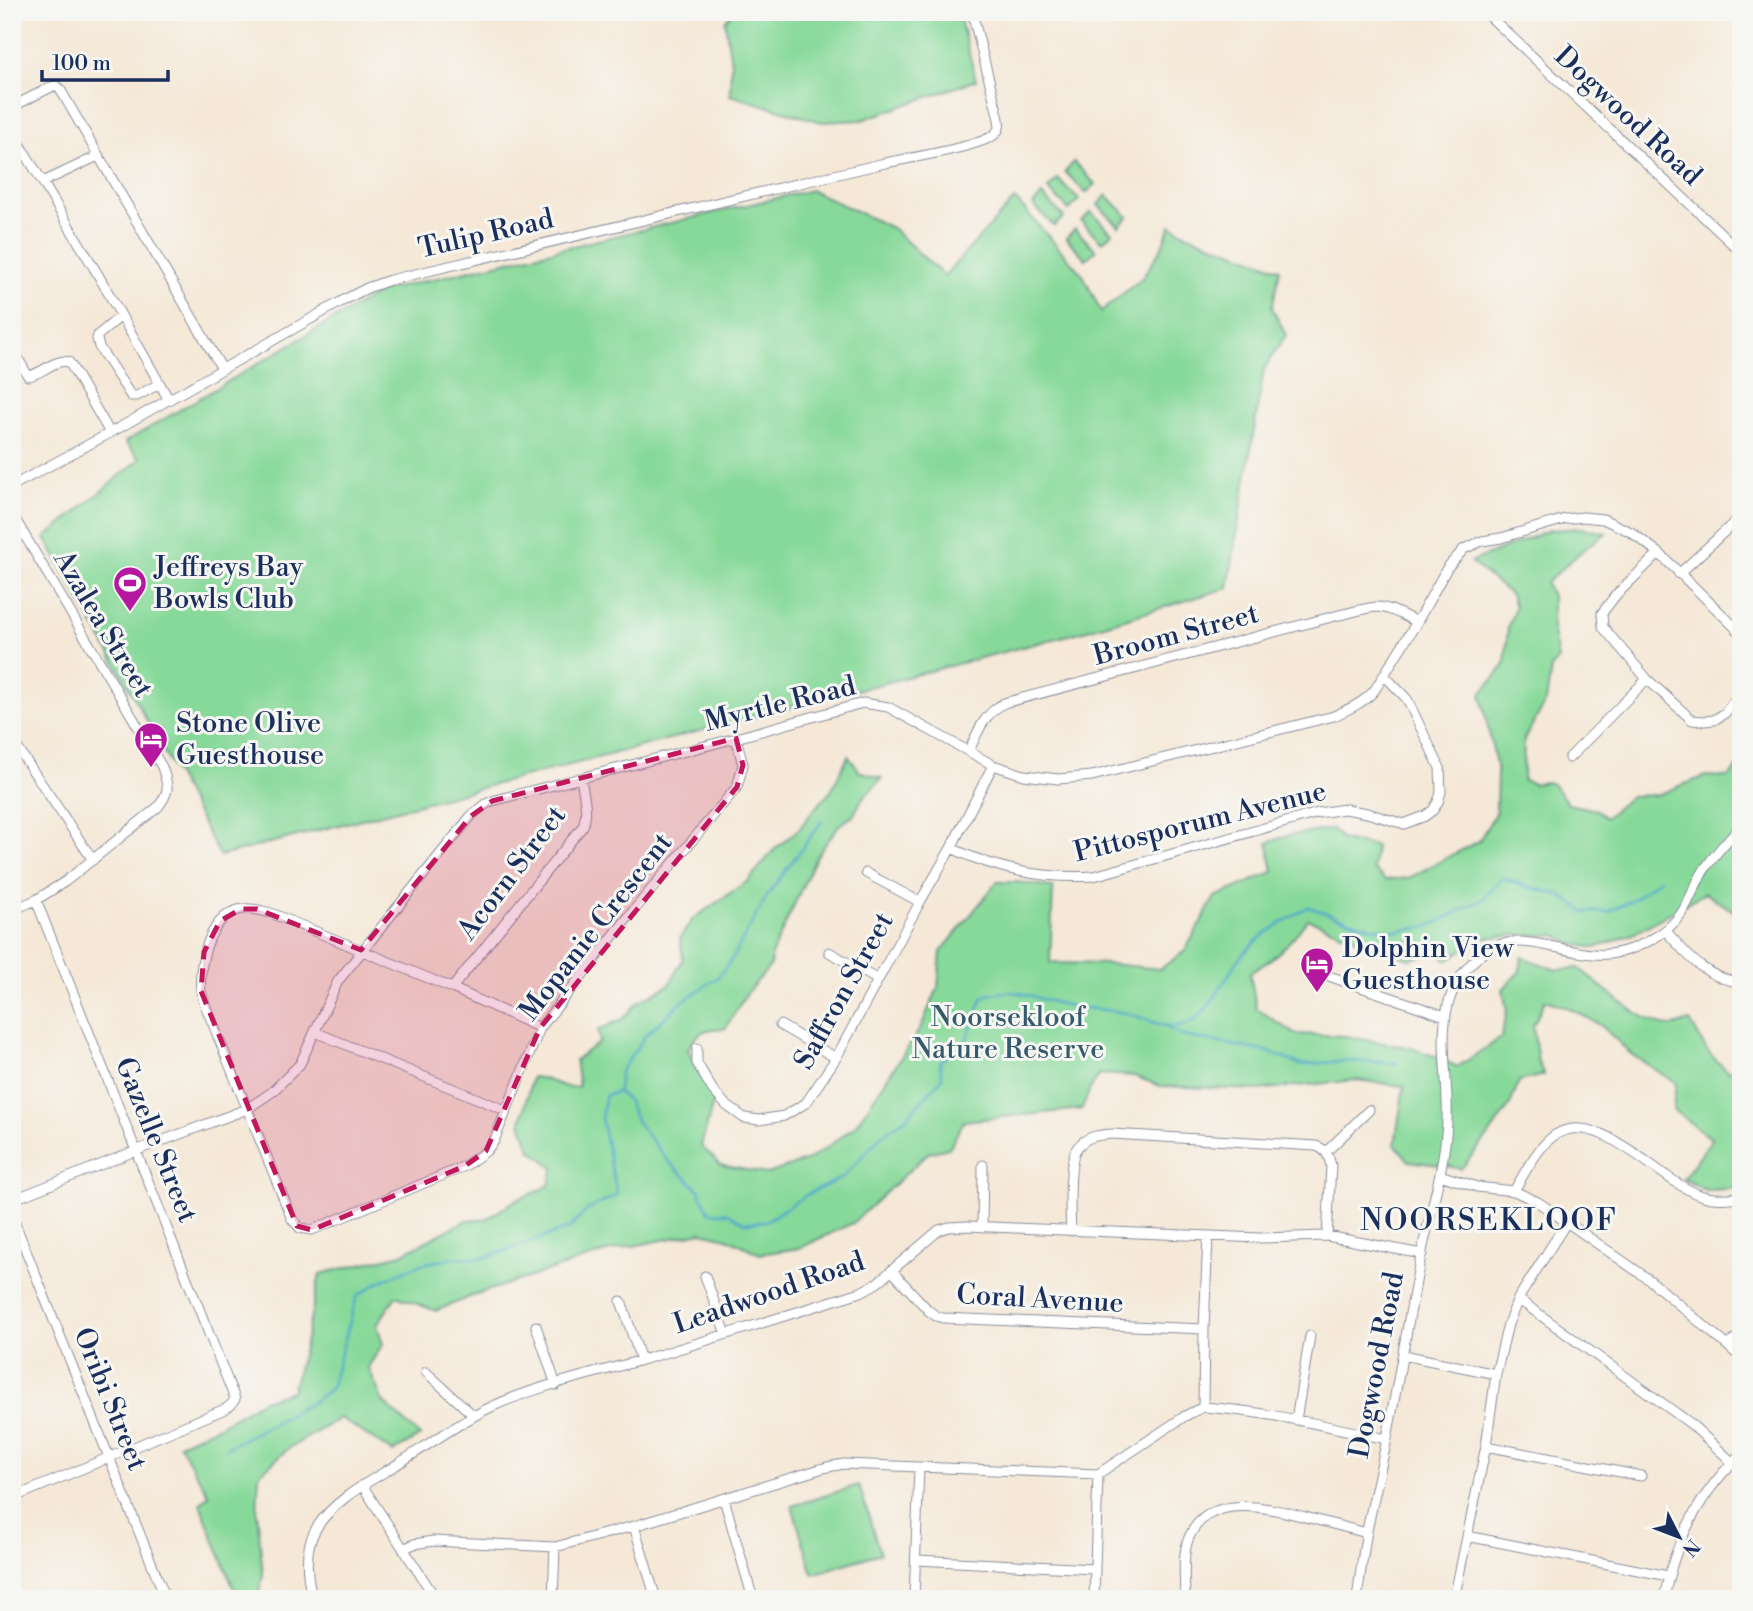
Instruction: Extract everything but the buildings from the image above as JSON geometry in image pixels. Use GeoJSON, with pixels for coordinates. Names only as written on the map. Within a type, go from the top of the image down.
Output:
{"type":"FeatureCollection","features":[{"type":"Feature","properties":{"kind":"street","name":"Tulip Road"},"geometry":{"type":"LineString","coordinates":[[12,486],[367,288],[390,280],[990,138],[995,135],[1000,124],[972,12]]}},
{"type":"Feature","properties":{"kind":"street","name":"Dogwood Road"},"geometry":{"type":"LineString","coordinates":[[1485,12],[1741,252]]}},
{"type":"Feature","properties":{"kind":"street"},"geometry":{"type":"LineString","coordinates":[[12,107],[51,87],[56,86],[63,94],[222,369]]}},
{"type":"Feature","properties":{"kind":"street"},"geometry":{"type":"LineString","coordinates":[[12,131],[169,400]]}},
{"type":"Feature","properties":{"kind":"street"},"geometry":{"type":"LineString","coordinates":[[43,182],[98,156]]}},
{"type":"Feature","properties":{"kind":"street"},"geometry":{"type":"LineString","coordinates":[[121,316],[98,335],[99,347],[131,396],[137,396],[159,383]]}},
{"type":"Feature","properties":{"kind":"street"},"geometry":{"type":"LineString","coordinates":[[12,348],[29,376],[58,362],[69,362],[110,433]]}},
{"type":"Feature","properties":{"kind":"street","name":"Azalea Street"},"geometry":{"type":"LineString","coordinates":[[12,514],[162,767],[168,785],[167,795],[158,807],[93,860]]}},
{"type":"Feature","properties":{"kind":"street"},"geometry":{"type":"LineString","coordinates":[[1679,574],[1739,517]]}},
{"type":"Feature","properties":{"kind":"street","name":"Myrtle Road"},"geometry":{"type":"LineString","coordinates":[[12,1200],[247,1108],[272,1092],[300,1064],[338,981],[471,816],[485,804],[863,703],[888,707],[993,765],[1024,775],[1058,779],[1092,776],[1334,716],[1366,699],[1374,691],[1447,568],[1464,549],[1482,541],[1565,519],[1603,519],[1631,532],[1659,554],[1741,633]]}},
{"type":"Feature","properties":{"kind":"street"},"geometry":{"type":"LineString","coordinates":[[1659,554],[1616,595],[1602,613],[1603,627],[1647,679],[1692,720],[1714,720],[1725,713],[1741,692]]}},
{"type":"Feature","properties":{"kind":"street","name":"Broom Street"},"geometry":{"type":"LineString","coordinates":[[969,751],[988,714],[1004,703],[1371,608],[1390,610],[1417,622]]}},
{"type":"Feature","properties":{"kind":"street","name":"Pittosporum Avenue"},"geometry":{"type":"LineString","coordinates":[[951,848],[1006,869],[1067,878],[1094,876],[1318,813],[1345,809],[1404,824],[1425,816],[1438,802],[1441,792],[1440,768],[1407,699],[1385,676]]}},
{"type":"Feature","properties":{"kind":"street"},"geometry":{"type":"LineString","coordinates":[[1569,758],[1647,679]]}},
{"type":"Feature","properties":{"kind":"street","name":"Mopanie Crescent"},"geometry":{"type":"LineString","coordinates":[[247,1108],[292,1219],[300,1228],[307,1230],[465,1166],[486,1151],[494,1140],[540,1028],[734,793],[743,765],[736,738]]}},
{"type":"Feature","properties":{"kind":"street"},"geometry":{"type":"LineString","coordinates":[[12,740],[93,860],[36,900],[12,910]]}},
{"type":"Feature","properties":{"kind":"street","name":"Saffron Street"},"geometry":{"type":"LineString","coordinates":[[697,1048],[697,1063],[712,1089],[726,1105],[744,1118],[760,1120],[784,1116],[806,1103],[836,1058],[951,848],[993,765]]}},
{"type":"Feature","properties":{"kind":"street","name":"Acorn Street"},"geometry":{"type":"LineString","coordinates":[[452,988],[583,826],[586,810],[581,778]]}},
{"type":"Feature","properties":{"kind":"street","name":"Dogwood Road"},"geometry":{"type":"LineString","coordinates":[[1357,1599],[1367,1532],[1440,1175],[1447,1121],[1445,1016],[1456,982],[1480,954],[1492,947],[1529,942],[1595,955],[1618,954],[1666,932],[1684,910],[1706,867],[1741,827]]}},
{"type":"Feature","properties":{"kind":"street"},"geometry":{"type":"LineString","coordinates":[[866,873],[920,902]]}},
{"type":"Feature","properties":{"kind":"street","name":"Gazelle Street"},"geometry":{"type":"LineString","coordinates":[[36,900],[234,1396],[234,1402],[225,1409],[109,1458]]}},
{"type":"Feature","properties":{"kind":"street"},"geometry":{"type":"LineString","coordinates":[[247,1108],[201,991],[204,951],[211,935],[220,921],[241,909],[257,909],[271,913],[452,988],[540,1028]]}},
{"type":"Feature","properties":{"kind":"street"},"geometry":{"type":"LineString","coordinates":[[1666,932],[1705,971],[1741,982]]}},
{"type":"Feature","properties":{"kind":"street"},"geometry":{"type":"LineString","coordinates":[[829,952],[878,980]]}},
{"type":"Feature","properties":{"kind":"street"},"geometry":{"type":"LineString","coordinates":[[1323,974],[1445,1016]]}},
{"type":"Feature","properties":{"kind":"street"},"geometry":{"type":"LineString","coordinates":[[780,1026],[836,1058]]}},
{"type":"Feature","properties":{"kind":"street"},"geometry":{"type":"LineString","coordinates":[[315,1032],[505,1110]]}},
{"type":"Feature","properties":{"kind":"street"},"geometry":{"type":"LineString","coordinates":[[1326,1152],[1369,1110]]}},
{"type":"Feature","properties":{"kind":"street"},"geometry":{"type":"LineString","coordinates":[[1514,1191],[1548,1141],[1561,1132],[1573,1129],[1593,1131],[1615,1139],[1693,1192],[1716,1198],[1741,1197]]}},
{"type":"Feature","properties":{"kind":"street"},"geometry":{"type":"LineString","coordinates":[[1071,1231],[1069,1200],[1073,1156],[1082,1143],[1097,1135],[1112,1134],[1322,1148],[1331,1166],[1327,1236]]}},
{"type":"Feature","properties":{"kind":"street"},"geometry":{"type":"LineString","coordinates":[[982,1227],[983,1165]]}},
{"type":"Feature","properties":{"kind":"street"},"geometry":{"type":"LineString","coordinates":[[1440,1175],[1477,1187],[1514,1191],[1538,1202],[1651,1281],[1741,1358]]}},
{"type":"Feature","properties":{"kind":"street","name":"Oribi Street"},"geometry":{"type":"LineString","coordinates":[[12,1216],[166,1599]]}},
{"type":"Feature","properties":{"kind":"street"},"geometry":{"type":"LineString","coordinates":[[1454,1599],[1486,1446],[1496,1374],[1508,1324],[1518,1299],[1566,1223]]}},
{"type":"Feature","properties":{"kind":"street","name":"Leadwood Road"},"geometry":{"type":"LineString","coordinates":[[312,1599],[306,1561],[316,1527],[328,1513],[362,1485],[474,1416],[507,1401],[556,1385],[861,1292],[877,1283],[939,1230],[949,1227],[982,1227],[1260,1238],[1327,1236],[1422,1254]]}},
{"type":"Feature","properties":{"kind":"street"},"geometry":{"type":"LineString","coordinates":[[1203,1407],[1208,1236]]}},
{"type":"Feature","properties":{"kind":"street","name":"Coral Avenue"},"geometry":{"type":"LineString","coordinates":[[892,1271],[929,1311],[943,1318],[1204,1329]]}},
{"type":"Feature","properties":{"kind":"street"},"geometry":{"type":"LineString","coordinates":[[705,1276],[726,1334]]}},
{"type":"Feature","properties":{"kind":"street"},"geometry":{"type":"LineString","coordinates":[[1518,1299],[1691,1424],[1732,1462]]}},
{"type":"Feature","properties":{"kind":"street"},"geometry":{"type":"LineString","coordinates":[[621,1301],[641,1360]]}},
{"type":"Feature","properties":{"kind":"street"},"geometry":{"type":"LineString","coordinates":[[536,1326],[556,1385]]}},
{"type":"Feature","properties":{"kind":"street"},"geometry":{"type":"LineString","coordinates":[[1728,1346],[1741,1333]]}},
{"type":"Feature","properties":{"kind":"street"},"geometry":{"type":"LineString","coordinates":[[1296,1419],[1310,1336]]}},
{"type":"Feature","properties":{"kind":"street"},"geometry":{"type":"LineString","coordinates":[[1403,1355],[1496,1374]]}},
{"type":"Feature","properties":{"kind":"street"},"geometry":{"type":"LineString","coordinates":[[426,1372],[474,1416]]}},
{"type":"Feature","properties":{"kind":"street"},"geometry":{"type":"LineString","coordinates":[[403,1549],[433,1541],[555,1547],[844,1464],[1098,1474],[1203,1407],[1296,1419],[1387,1439]]}},
{"type":"Feature","properties":{"kind":"street"},"geometry":{"type":"LineString","coordinates":[[1486,1446],[1641,1476]]}},
{"type":"Feature","properties":{"kind":"street"},"geometry":{"type":"LineString","coordinates":[[1664,1599],[1668,1576],[1699,1502],[1741,1454]]}},
{"type":"Feature","properties":{"kind":"street"},"geometry":{"type":"LineString","coordinates":[[12,1498],[109,1458]]}},
{"type":"Feature","properties":{"kind":"street"},"geometry":{"type":"LineString","coordinates":[[914,1599],[919,1468]]}},
{"type":"Feature","properties":{"kind":"street"},"geometry":{"type":"LineString","coordinates":[[1094,1599],[1098,1474]]}},
{"type":"Feature","properties":{"kind":"street"},"geometry":{"type":"LineString","coordinates":[[362,1485],[436,1599]]}},
{"type":"Feature","properties":{"kind":"street"},"geometry":{"type":"LineString","coordinates":[[724,1499],[753,1599]]}},
{"type":"Feature","properties":{"kind":"street"},"geometry":{"type":"LineString","coordinates":[[1185,1599],[1188,1540],[1197,1525],[1210,1514],[1226,1508],[1271,1508],[1367,1532]]}},
{"type":"Feature","properties":{"kind":"street"},"geometry":{"type":"LineString","coordinates":[[634,1526],[656,1599]]}},
{"type":"Feature","properties":{"kind":"street"},"geometry":{"type":"LineString","coordinates":[[1467,1536],[1668,1576]]}},
{"type":"Feature","properties":{"kind":"street"},"geometry":{"type":"LineString","coordinates":[[553,1599],[555,1547]]}},
{"type":"Feature","properties":{"kind":"street"},"geometry":{"type":"LineString","coordinates":[[916,1560],[1094,1569]]}},
{"type":"Feature","properties":{"kind":"highlighted area"},"geometry":{"type":"Polygon","coordinates":[[[736,738],[743,765],[737,787],[540,1028],[486,1151],[465,1166],[312,1230],[297,1226],[201,991],[204,952],[220,921],[241,909],[257,909],[361,950],[471,816],[492,801],[736,738]]]}},
{"type":"Feature","properties":{"kind":"green space"},"geometry":{"type":"Polygon","coordinates":[[[733,12],[958,12],[976,80],[862,120],[821,122],[730,95],[731,63],[725,21],[733,12]]]}},
{"type":"Feature","properties":{"kind":"green space"},"geometry":{"type":"Polygon","coordinates":[[[1074,162],[1095,184],[1086,193],[1065,172],[1074,162]]]}},
{"type":"Feature","properties":{"kind":"green space"},"geometry":{"type":"Polygon","coordinates":[[[1058,179],[1079,200],[1069,210],[1048,189],[1058,179]]]}},
{"type":"Feature","properties":{"kind":"green space"},"geometry":{"type":"Polygon","coordinates":[[[811,190],[892,228],[944,276],[1015,199],[1083,275],[1101,312],[1142,278],[1161,249],[1171,225],[1188,235],[1280,269],[1272,308],[1286,335],[1264,369],[1228,588],[1084,631],[220,856],[45,538],[140,459],[125,442],[382,291],[811,190]]]}},
{"type":"Feature","properties":{"kind":"green space"},"geometry":{"type":"Polygon","coordinates":[[[1042,195],[1064,217],[1054,226],[1033,205],[1042,195]]]}},
{"type":"Feature","properties":{"kind":"green space"},"geometry":{"type":"Polygon","coordinates":[[[1107,195],[1128,217],[1119,226],[1098,205],[1107,195]]]}},
{"type":"Feature","properties":{"kind":"green space"},"geometry":{"type":"Polygon","coordinates":[[[1091,212],[1112,233],[1102,242],[1081,221],[1091,212]]]}},
{"type":"Feature","properties":{"kind":"green space"},"geometry":{"type":"Polygon","coordinates":[[[1075,229],[1096,250],[1086,259],[1066,238],[1075,229]]]}},
{"type":"Feature","properties":{"kind":"green space","name":"Noorsekloof Nature Reserve"},"geometry":{"type":"Polygon","coordinates":[[[1581,528],[1606,533],[1546,583],[1552,596],[1552,627],[1558,659],[1551,668],[1546,702],[1524,739],[1523,780],[1534,784],[1553,784],[1568,804],[1597,810],[1605,818],[1631,796],[1657,795],[1706,776],[1729,777],[1741,762],[1741,914],[1705,893],[1633,934],[1595,948],[1573,944],[1556,935],[1515,935],[1476,939],[1447,961],[1437,952],[1410,959],[1308,919],[1282,949],[1250,973],[1256,1008],[1295,1034],[1345,1036],[1411,1048],[1457,1067],[1501,1038],[1507,1012],[1503,989],[1520,971],[1522,957],[1557,970],[1579,968],[1624,1004],[1651,1021],[1674,1026],[1690,1021],[1707,1051],[1727,1071],[1741,1069],[1741,1185],[1730,1189],[1705,1190],[1683,1179],[1712,1139],[1673,1110],[1676,1083],[1631,1054],[1602,1026],[1569,1008],[1545,1000],[1533,1026],[1538,1062],[1544,1075],[1519,1081],[1510,1105],[1461,1169],[1409,1161],[1395,1144],[1404,1086],[1356,1080],[1257,1090],[1160,1086],[1134,1076],[1100,1074],[1082,1109],[964,1121],[949,1148],[928,1153],[853,1223],[800,1248],[760,1254],[727,1238],[702,1232],[613,1250],[477,1294],[436,1311],[396,1296],[377,1325],[383,1344],[368,1367],[383,1402],[420,1436],[393,1452],[340,1418],[288,1449],[259,1474],[257,1511],[263,1576],[257,1599],[238,1599],[200,1504],[209,1495],[179,1444],[219,1426],[263,1400],[292,1391],[320,1274],[402,1254],[467,1220],[486,1219],[518,1199],[549,1185],[554,1168],[530,1149],[521,1122],[532,1077],[567,1087],[579,1086],[575,1060],[600,1042],[598,1030],[623,1019],[638,1002],[669,985],[683,959],[680,938],[693,919],[749,880],[774,850],[800,828],[831,791],[848,756],[858,771],[882,778],[862,799],[853,816],[839,825],[816,857],[771,955],[771,965],[747,993],[725,1029],[703,1032],[688,1049],[695,1066],[715,1096],[701,1146],[721,1165],[767,1174],[808,1160],[855,1126],[920,1029],[938,988],[941,952],[997,882],[1053,887],[1050,963],[1111,964],[1160,969],[1185,951],[1215,897],[1273,872],[1268,843],[1286,836],[1332,829],[1342,840],[1376,846],[1373,869],[1385,880],[1409,878],[1479,841],[1496,812],[1497,770],[1481,694],[1505,665],[1508,627],[1515,607],[1511,595],[1471,562],[1549,530],[1581,528]]]}},
{"type":"Feature","properties":{"kind":"green space"},"geometry":{"type":"Polygon","coordinates":[[[859,1485],[880,1553],[813,1574],[792,1506],[859,1485]]]}},
{"type":"Feature","properties":{"kind":"waterway"},"geometry":{"type":"LineString","coordinates":[[618,1092],[620,1072],[645,1036],[678,1005],[718,977],[732,959],[767,896],[822,821]]}},
{"type":"Feature","properties":{"kind":"waterway"},"geometry":{"type":"LineString","coordinates":[[226,1448],[313,1402],[331,1388],[357,1296],[377,1283],[421,1264],[454,1258],[484,1258],[570,1228],[587,1210],[617,1195],[601,1117],[606,1095],[618,1092],[627,1100],[637,1122],[668,1161],[699,1190],[709,1212],[728,1213],[745,1223],[766,1221],[808,1194],[842,1178],[882,1135],[905,1119],[942,1078],[940,1062],[965,1043],[983,997],[994,993],[1015,992],[1055,1003],[1125,1013],[1163,1025],[1179,1026],[1195,1020],[1203,1013],[1250,947],[1308,907],[1367,926],[1393,931],[1428,927],[1483,899],[1503,878],[1560,895],[1585,912],[1609,912],[1635,898],[1660,879]]}},
{"type":"Feature","properties":{"kind":"waterway"},"geometry":{"type":"LineString","coordinates":[[1167,1028],[1183,1036],[1269,1052],[1301,1065],[1342,1061],[1396,1063]]}},
{"type":"Feature","properties":{"kind":"place","name":"Jeffreys Bay Bowls Club"},"geometry":{"type":"Point","coordinates":[130,613]}},
{"type":"Feature","properties":{"kind":"place","name":"Stone Olive Guesthouse"},"geometry":{"type":"Point","coordinates":[151,769]}},
{"type":"Feature","properties":{"kind":"place","name":"Dolphin View Guesthouse"},"geometry":{"type":"Point","coordinates":[1317,994]}},
{"type":"Feature","properties":{"kind":"district","name":"NOORSEKLOOF"},"geometry":{"type":"Point","coordinates":[1489,1221]}}]}
